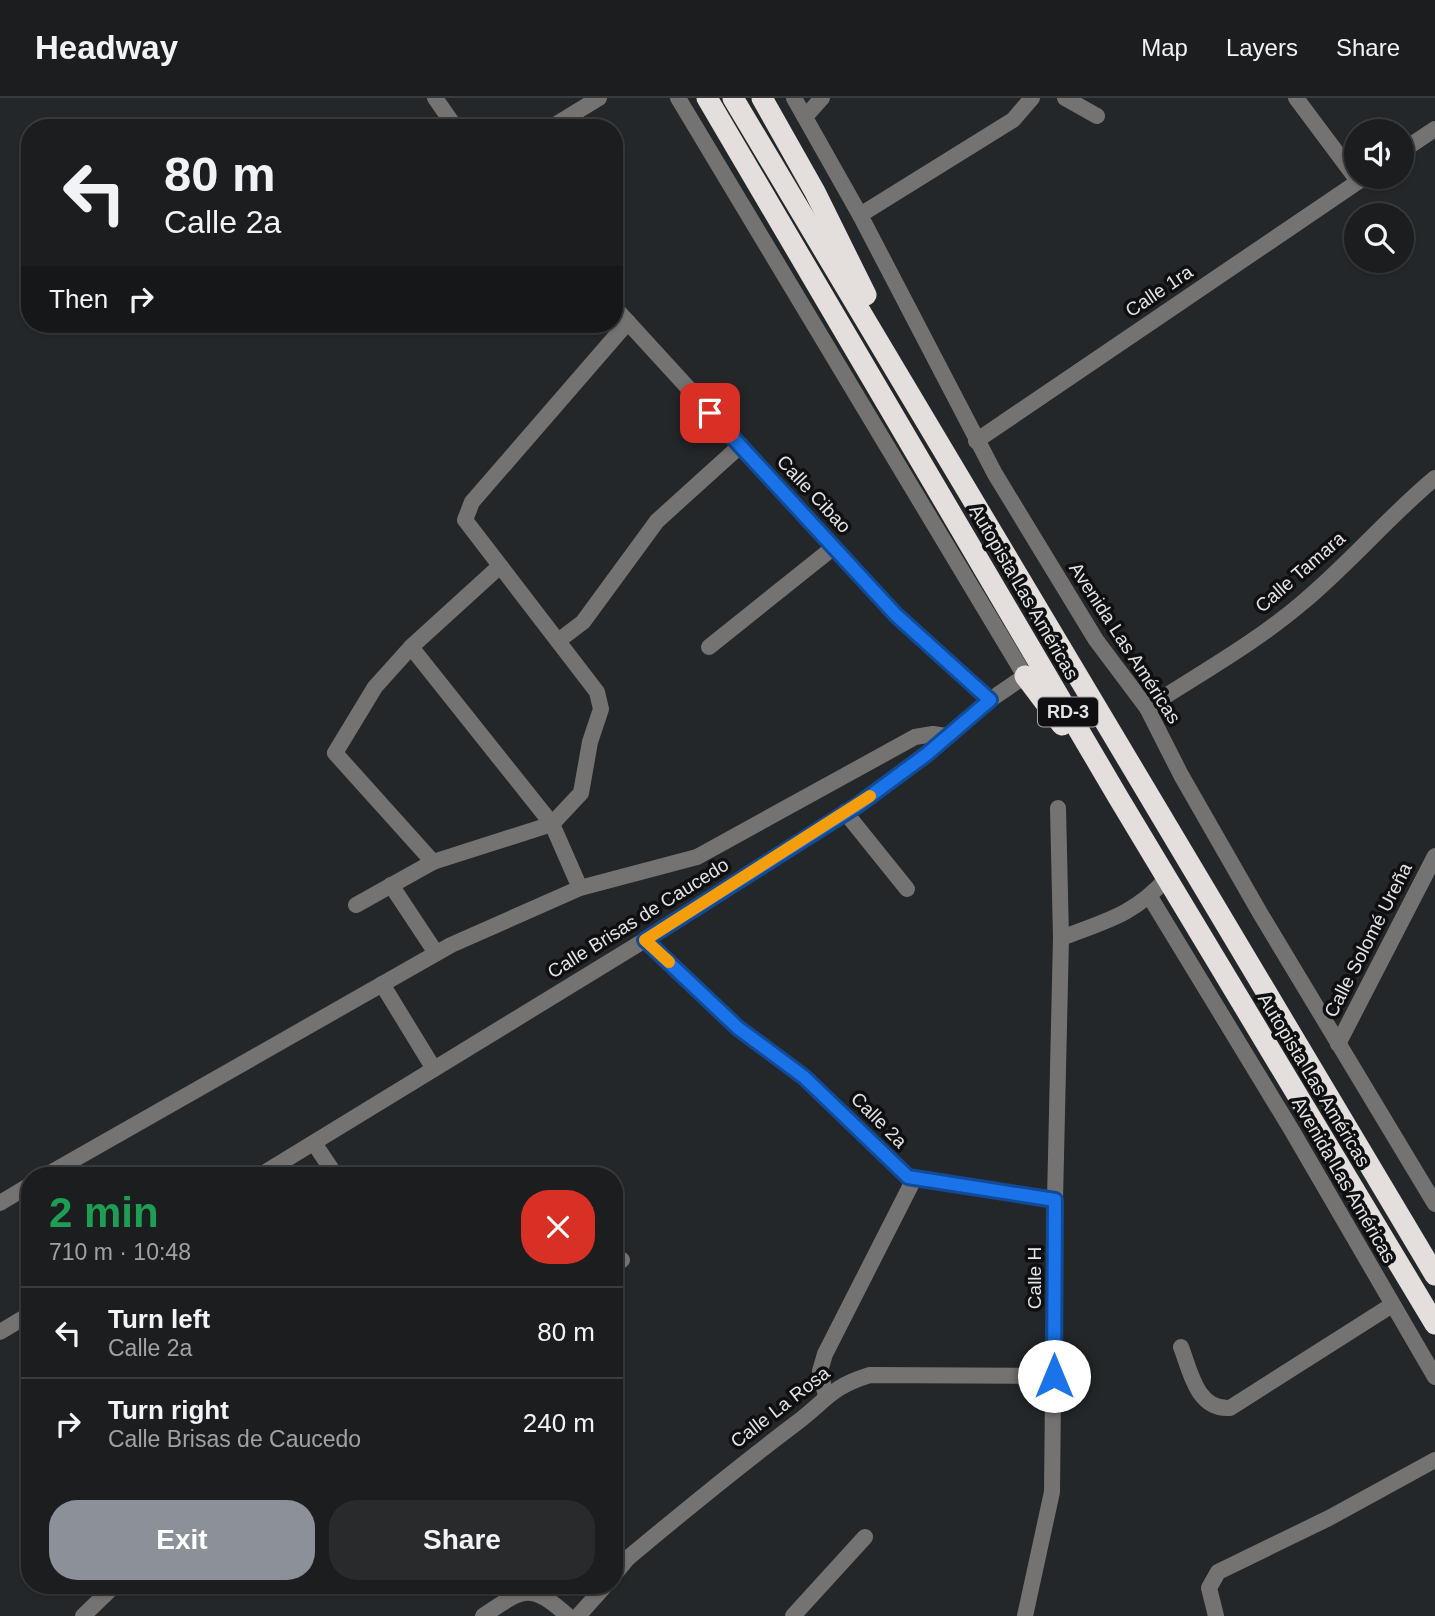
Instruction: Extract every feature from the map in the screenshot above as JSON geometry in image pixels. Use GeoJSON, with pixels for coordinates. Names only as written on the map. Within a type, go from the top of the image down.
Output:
{"type":"FeatureCollection","features":[{"type":"Feature","properties":{"kind":"highway","name":"Autopista Las Américas"},"geometry":{"type":"LineString","coordinates":[[707,98],[1118,797],[1435,1324]]}},
{"type":"Feature","properties":{"kind":"highway","name":"Autopista Las Américas"},"geometry":{"type":"LineString","coordinates":[[733,98],[1435,1275]]}},
{"type":"Feature","properties":{"kind":"highway"},"geometry":{"type":"LineString","coordinates":[[762,98],[815,192],[937,438]]}},
{"type":"Feature","properties":{"kind":"highway"},"geometry":{"type":"LineString","coordinates":[[1025,677],[1118,797]]}},
{"type":"Feature","properties":{"kind":"street"},"geometry":{"type":"LineString","coordinates":[[435,98],[450,119]]}},
{"type":"Feature","properties":{"kind":"street"},"geometry":{"type":"LineString","coordinates":[[565,119],[599,98]]}},
{"type":"Feature","properties":{"kind":"street"},"geometry":{"type":"LineString","coordinates":[[678,98],[1025,677]]}},
{"type":"Feature","properties":{"kind":"street","name":"Avenida Las Américas"},"geometry":{"type":"LineString","coordinates":[[793,98],[860,215],[976,441],[1077,610],[1121,676],[1147,708],[1212,831],[1338,1044],[1429,1178],[1435,1204]]}},
{"type":"Feature","properties":{"kind":"street"},"geometry":{"type":"LineString","coordinates":[[805,117],[822,98]]}},
{"type":"Feature","properties":{"kind":"street"},"geometry":{"type":"LineString","coordinates":[[860,215],[1013,120],[1032,98]]}},
{"type":"Feature","properties":{"kind":"street"},"geometry":{"type":"LineString","coordinates":[[1065,98],[1097,117]]}},
{"type":"Feature","properties":{"kind":"street"},"geometry":{"type":"LineString","coordinates":[[1296,98],[1344,158]]}},
{"type":"Feature","properties":{"kind":"street"},"geometry":{"type":"LineString","coordinates":[[1414,143],[1435,129]]}},
{"type":"Feature","properties":{"kind":"street","name":"Calle 1ra"},"geometry":{"type":"LineString","coordinates":[[976,441],[1346,189]]}},
{"type":"Feature","properties":{"kind":"street","name":"Calle Cibao"},"geometry":{"type":"LineString","coordinates":[[623,317],[896,615],[990,700]]}},
{"type":"Feature","properties":{"kind":"street"},"geometry":{"type":"LineString","coordinates":[[623,328],[628,322]]}},
{"type":"Feature","properties":{"kind":"street"},"geometry":{"type":"LineString","coordinates":[[356,905],[433,862],[552,824],[581,793],[590,742],[601,709],[597,691],[465,520],[472,502],[618,333]]}},
{"type":"Feature","properties":{"kind":"street"},"geometry":{"type":"LineString","coordinates":[[558,641],[583,622],[657,521],[741,445]]}},
{"type":"Feature","properties":{"kind":"street","name":"Calle Tamara"},"geometry":{"type":"LineString","coordinates":[[1147,708],[1300,605],[1435,478]]}},
{"type":"Feature","properties":{"kind":"street"},"geometry":{"type":"LineString","coordinates":[[709,647],[834,547]]}},
{"type":"Feature","properties":{"kind":"street"},"geometry":{"type":"LineString","coordinates":[[433,862],[335,753],[375,687],[411,647],[500,566]]}},
{"type":"Feature","properties":{"kind":"street"},"geometry":{"type":"LineString","coordinates":[[411,647],[474,722],[552,824],[580,888]]}},
{"type":"Feature","properties":{"kind":"street","name":"Calle Brisas de Caucedo"},"geometry":{"type":"LineString","coordinates":[[274,1167],[645,940],[845,812],[927,754],[990,700],[1025,677]]}},
{"type":"Feature","properties":{"kind":"street"},"geometry":{"type":"LineString","coordinates":[[61,1167],[436,953],[580,888],[697,858],[915,737],[933,734],[946,736]]}},
{"type":"Feature","properties":{"kind":"street","name":"Calle H"},"geometry":{"type":"LineString","coordinates":[[1024,1616],[1052,1492],[1061,938],[1058,808]]}},
{"type":"Feature","properties":{"kind":"street"},"geometry":{"type":"LineString","coordinates":[[845,812],[907,889]]}},
{"type":"Feature","properties":{"kind":"street","name":"Calle Solomé Ureña"},"geometry":{"type":"LineString","coordinates":[[1338,1044],[1435,856]]}},
{"type":"Feature","properties":{"kind":"street"},"geometry":{"type":"LineString","coordinates":[[1061,938],[1127,913],[1150,897],[1167,878]]}},
{"type":"Feature","properties":{"kind":"street"},"geometry":{"type":"LineString","coordinates":[[391,885],[436,953]]}},
{"type":"Feature","properties":{"kind":"street","name":"Avenida Las Américas"},"geometry":{"type":"LineString","coordinates":[[1150,897],[1291,1129],[1435,1377]]}},
{"type":"Feature","properties":{"kind":"street","name":"Calle 2a"},"geometry":{"type":"LineString","coordinates":[[645,940],[738,1028],[804,1077],[908,1177],[1055,1200]]}},
{"type":"Feature","properties":{"kind":"street"},"geometry":{"type":"LineString","coordinates":[[382,984],[434,1069]]}},
{"type":"Feature","properties":{"kind":"street"},"geometry":{"type":"LineString","coordinates":[[314,1143],[330,1167]]}},
{"type":"Feature","properties":{"kind":"street"},"geometry":{"type":"LineString","coordinates":[[826,1396],[820,1371],[825,1354],[914,1179]]}},
{"type":"Feature","properties":{"kind":"street"},"geometry":{"type":"LineString","coordinates":[[0,1203],[21,1190]]}},
{"type":"Feature","properties":{"kind":"street"},"geometry":{"type":"LineString","coordinates":[[1181,1347],[1198,1393],[1219,1409],[1230,1408],[1392,1305]]}},
{"type":"Feature","properties":{"kind":"street"},"geometry":{"type":"LineString","coordinates":[[0,1332],[21,1319]]}},
{"type":"Feature","properties":{"kind":"street","name":"Calle La Rosa"},"geometry":{"type":"LineString","coordinates":[[623,1564],[730,1473],[803,1418],[826,1396],[848,1382],[870,1375],[1054,1376]]}},
{"type":"Feature","properties":{"kind":"street"},"geometry":{"type":"LineString","coordinates":[[1216,1616],[1209,1588],[1218,1572],[1329,1518],[1435,1460]]}},
{"type":"Feature","properties":{"kind":"street"},"geometry":{"type":"LineString","coordinates":[[793,1616],[865,1537]]}},
{"type":"Feature","properties":{"kind":"street"},"geometry":{"type":"LineString","coordinates":[[83,1616],[106,1594]]}},
{"type":"Feature","properties":{"kind":"street"},"geometry":{"type":"LineString","coordinates":[[483,1616],[516,1594]]}},
{"type":"Feature","properties":{"kind":"street"},"geometry":{"type":"LineString","coordinates":[[542,1594],[568,1616]]}},
{"type":"Feature","properties":{"kind":"street"},"geometry":{"type":"LineString","coordinates":[[578,1616],[598,1594]]}},
{"type":"Feature","properties":{"kind":"slow traffic"},"geometry":{"type":"LineString","coordinates":[[669,962],[645,940],[870,796]]}},
{"type":"Feature","properties":{"kind":"route"},"geometry":{"type":"LineString","coordinates":[[710,413],[896,615],[990,700],[927,754],[858,805],[781,851],[645,940],[738,1028],[804,1077],[908,1177],[1055,1200],[1054,1376]]}}]}
